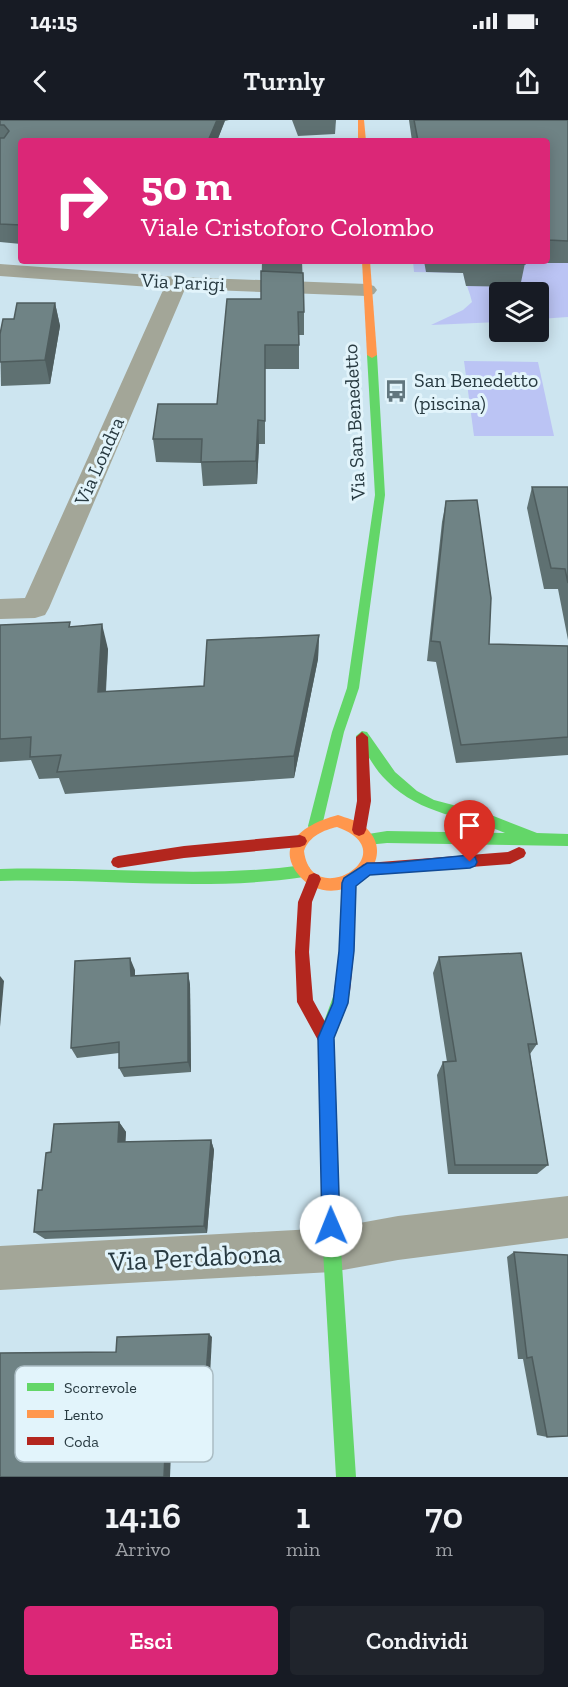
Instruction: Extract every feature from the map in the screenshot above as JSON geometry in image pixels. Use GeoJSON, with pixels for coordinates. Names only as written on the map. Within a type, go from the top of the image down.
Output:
{"type":"FeatureCollection","features":[{"type":"Feature","properties":{"kind":"main road"},"geometry":{"type":"LineString","coordinates":[[361,120],[362,138]]}},
{"type":"Feature","properties":{"kind":"main road","name":"Via San Benedetto"},"geometry":{"type":"LineString","coordinates":[[315,826],[338,732],[353,688],[380,495],[366,264]]}},
{"type":"Feature","properties":{"kind":"main road","name":"Via San Benedetto"},"geometry":{"type":"LineString","coordinates":[[353,688],[360,726],[364,801],[363,834]]}},
{"type":"Feature","properties":{"kind":"main road"},"geometry":{"type":"LineString","coordinates":[[360,726],[383,769],[402,788],[422,801],[444,811],[485,819],[540,841]]}},
{"type":"Feature","properties":{"kind":"main road"},"geometry":{"type":"LineString","coordinates":[[326,1038],[305,1002],[302,952],[309,875],[299,862],[300,841],[306,832],[315,826],[338,822],[349,824],[363,834],[387,837],[568,840]]}},
{"type":"Feature","properties":{"kind":"main road"},"geometry":{"type":"LineString","coordinates":[[0,875],[54,873],[212,882],[309,875],[337,885],[359,878],[367,869],[370,859],[363,834]]}},
{"type":"Feature","properties":{"kind":"main road"},"geometry":{"type":"LineString","coordinates":[[54,873],[184,852],[300,841]]}},
{"type":"Feature","properties":{"kind":"main road"},"geometry":{"type":"LineString","coordinates":[[367,869],[510,858],[540,841]]}},
{"type":"Feature","properties":{"kind":"main road"},"geometry":{"type":"LineString","coordinates":[[346,1477],[332,1250],[326,1038],[340,1003],[347,951],[349,883]]}},
{"type":"Feature","properties":{"kind":"street","name":"Via Parigi"},"geometry":{"type":"LineString","coordinates":[[0,270],[177,283],[367,290]]}},
{"type":"Feature","properties":{"kind":"street","name":"Via Londra"},"geometry":{"type":"LineString","coordinates":[[0,609],[35,608],[177,283]]}},
{"type":"Feature","properties":{"kind":"street","name":"Via Perdabona"},"geometry":{"type":"LineString","coordinates":[[0,1268],[332,1250],[398,1238],[568,1217]]}},
{"type":"Feature","properties":{"kind":"shaded area"},"geometry":{"type":"Polygon","coordinates":[[[568,160],[568,317],[549,318],[549,282],[489,282],[489,322],[431,325],[463,310],[472,302],[471,298],[463,273],[414,272],[413,264],[550,264],[550,251],[568,160]]]}},
{"type":"Feature","properties":{"kind":"shaded area"},"geometry":{"type":"Polygon","coordinates":[[[464,361],[538,362],[554,436],[474,436],[464,361]]]}},
{"type":"Feature","properties":{"kind":"building"},"geometry":{"type":"Polygon","coordinates":[[[0,120],[217,120],[209,138],[18,138],[18,225],[0,224],[0,138],[4,138],[9,131],[4,125],[0,125],[0,120]]]}},
{"type":"Feature","properties":{"kind":"building"},"geometry":{"type":"Polygon","coordinates":[[[414,120],[568,120],[568,241],[550,240],[550,138],[417,138],[414,120]]]}},
{"type":"Feature","properties":{"kind":"building"},"geometry":{"type":"Polygon","coordinates":[[[261,271],[303,273],[304,312],[298,312],[299,345],[265,345],[265,421],[258,420],[256,461],[201,462],[202,439],[153,439],[158,404],[217,404],[227,299],[261,299],[261,271]]]}},
{"type":"Feature","properties":{"kind":"building"},"geometry":{"type":"Polygon","coordinates":[[[17,303],[55,303],[45,360],[0,362],[0,334],[3,319],[14,319],[17,303]]]}},
{"type":"Feature","properties":{"kind":"building"},"geometry":{"type":"Polygon","coordinates":[[[532,487],[568,487],[568,583],[565,569],[551,568],[532,487]]]}},
{"type":"Feature","properties":{"kind":"building"},"geometry":{"type":"Polygon","coordinates":[[[477,500],[491,598],[489,644],[568,646],[568,737],[461,745],[440,642],[431,641],[446,501],[477,500]]]}},
{"type":"Feature","properties":{"kind":"building"},"geometry":{"type":"Polygon","coordinates":[[[70,622],[69,627],[102,624],[98,692],[204,686],[207,640],[319,635],[294,756],[57,772],[61,755],[30,757],[31,737],[0,739],[0,625],[70,622]]]}},
{"type":"Feature","properties":{"kind":"building"},"geometry":{"type":"Polygon","coordinates":[[[521,953],[537,1044],[528,1044],[548,1165],[455,1165],[443,1062],[456,1061],[439,957],[521,953]]]}},
{"type":"Feature","properties":{"kind":"building"},"geometry":{"type":"Polygon","coordinates":[[[130,958],[131,976],[188,973],[188,1062],[119,1068],[119,1042],[71,1048],[75,961],[130,958]]]}},
{"type":"Feature","properties":{"kind":"building"},"geometry":{"type":"Polygon","coordinates":[[[119,1122],[118,1142],[211,1140],[204,1226],[34,1232],[38,1190],[42,1190],[46,1153],[51,1152],[54,1124],[119,1122]]]}},
{"type":"Feature","properties":{"kind":"building"},"geometry":{"type":"Polygon","coordinates":[[[514,1252],[568,1255],[568,1436],[547,1437],[532,1357],[527,1358],[514,1252]]]}},
{"type":"Feature","properties":{"kind":"building"},"geometry":{"type":"Polygon","coordinates":[[[209,1334],[207,1366],[15,1366],[15,1462],[165,1462],[164,1477],[0,1477],[0,1353],[116,1352],[117,1337],[209,1334]]]}},
{"type":"Feature","properties":{"kind":"traffic: fast"},"geometry":{"type":"LineString","coordinates":[[315,826],[338,732],[353,688],[380,495],[372,355]]}},
{"type":"Feature","properties":{"kind":"traffic: fast"},"geometry":{"type":"LineString","coordinates":[[362,736],[390,776],[412,795],[431,805],[491,821],[540,841]]}},
{"type":"Feature","properties":{"kind":"traffic: fast"},"geometry":{"type":"LineString","coordinates":[[367,839],[387,837],[568,840]]}},
{"type":"Feature","properties":{"kind":"traffic: fast"},"geometry":{"type":"LineString","coordinates":[[0,875],[228,879],[304,871]]}},
{"type":"Feature","properties":{"kind":"traffic: fast"},"geometry":{"type":"LineString","coordinates":[[342,991],[340,1003],[326,1038],[332,1250],[346,1477]]}},
{"type":"Feature","properties":{"kind":"traffic: slow"},"geometry":{"type":"LineString","coordinates":[[361,120],[362,138]]}},
{"type":"Feature","properties":{"kind":"traffic: slow"},"geometry":{"type":"LineString","coordinates":[[366,264],[372,355]]}},
{"type":"Feature","properties":{"kind":"traffic: slow"},"geometry":{"type":"LineString","coordinates":[[338,821],[359,830],[368,842],[370,855],[365,867],[356,876],[344,883],[330,885],[316,881],[303,869],[297,851],[305,836],[320,826],[338,821]]}},
{"type":"Feature","properties":{"kind":"traffic: jam"},"geometry":{"type":"LineString","coordinates":[[359,830],[364,801],[362,737]]}},
{"type":"Feature","properties":{"kind":"traffic: jam"},"geometry":{"type":"LineString","coordinates":[[118,862],[184,852],[300,841]]}},
{"type":"Feature","properties":{"kind":"traffic: jam"},"geometry":{"type":"LineString","coordinates":[[367,869],[510,858],[519,853]]}},
{"type":"Feature","properties":{"kind":"traffic: jam"},"geometry":{"type":"LineString","coordinates":[[314,879],[305,902],[302,952],[305,1002],[326,1038]]}},
{"type":"Feature","properties":{"kind":"traffic: jam"},"geometry":{"type":"LineString","coordinates":[[342,991],[347,951],[349,883]]}},
{"type":"Feature","properties":{"kind":"place","name":"San Benedetto (piscina)"},"geometry":{"type":"Point","coordinates":[396,391]}},
{"type":"Feature","properties":{"kind":"route"},"geometry":{"type":"LineString","coordinates":[[331,1226],[326,1038],[340,1003],[347,951],[349,883],[359,878],[367,869],[470,862]]}}]}
